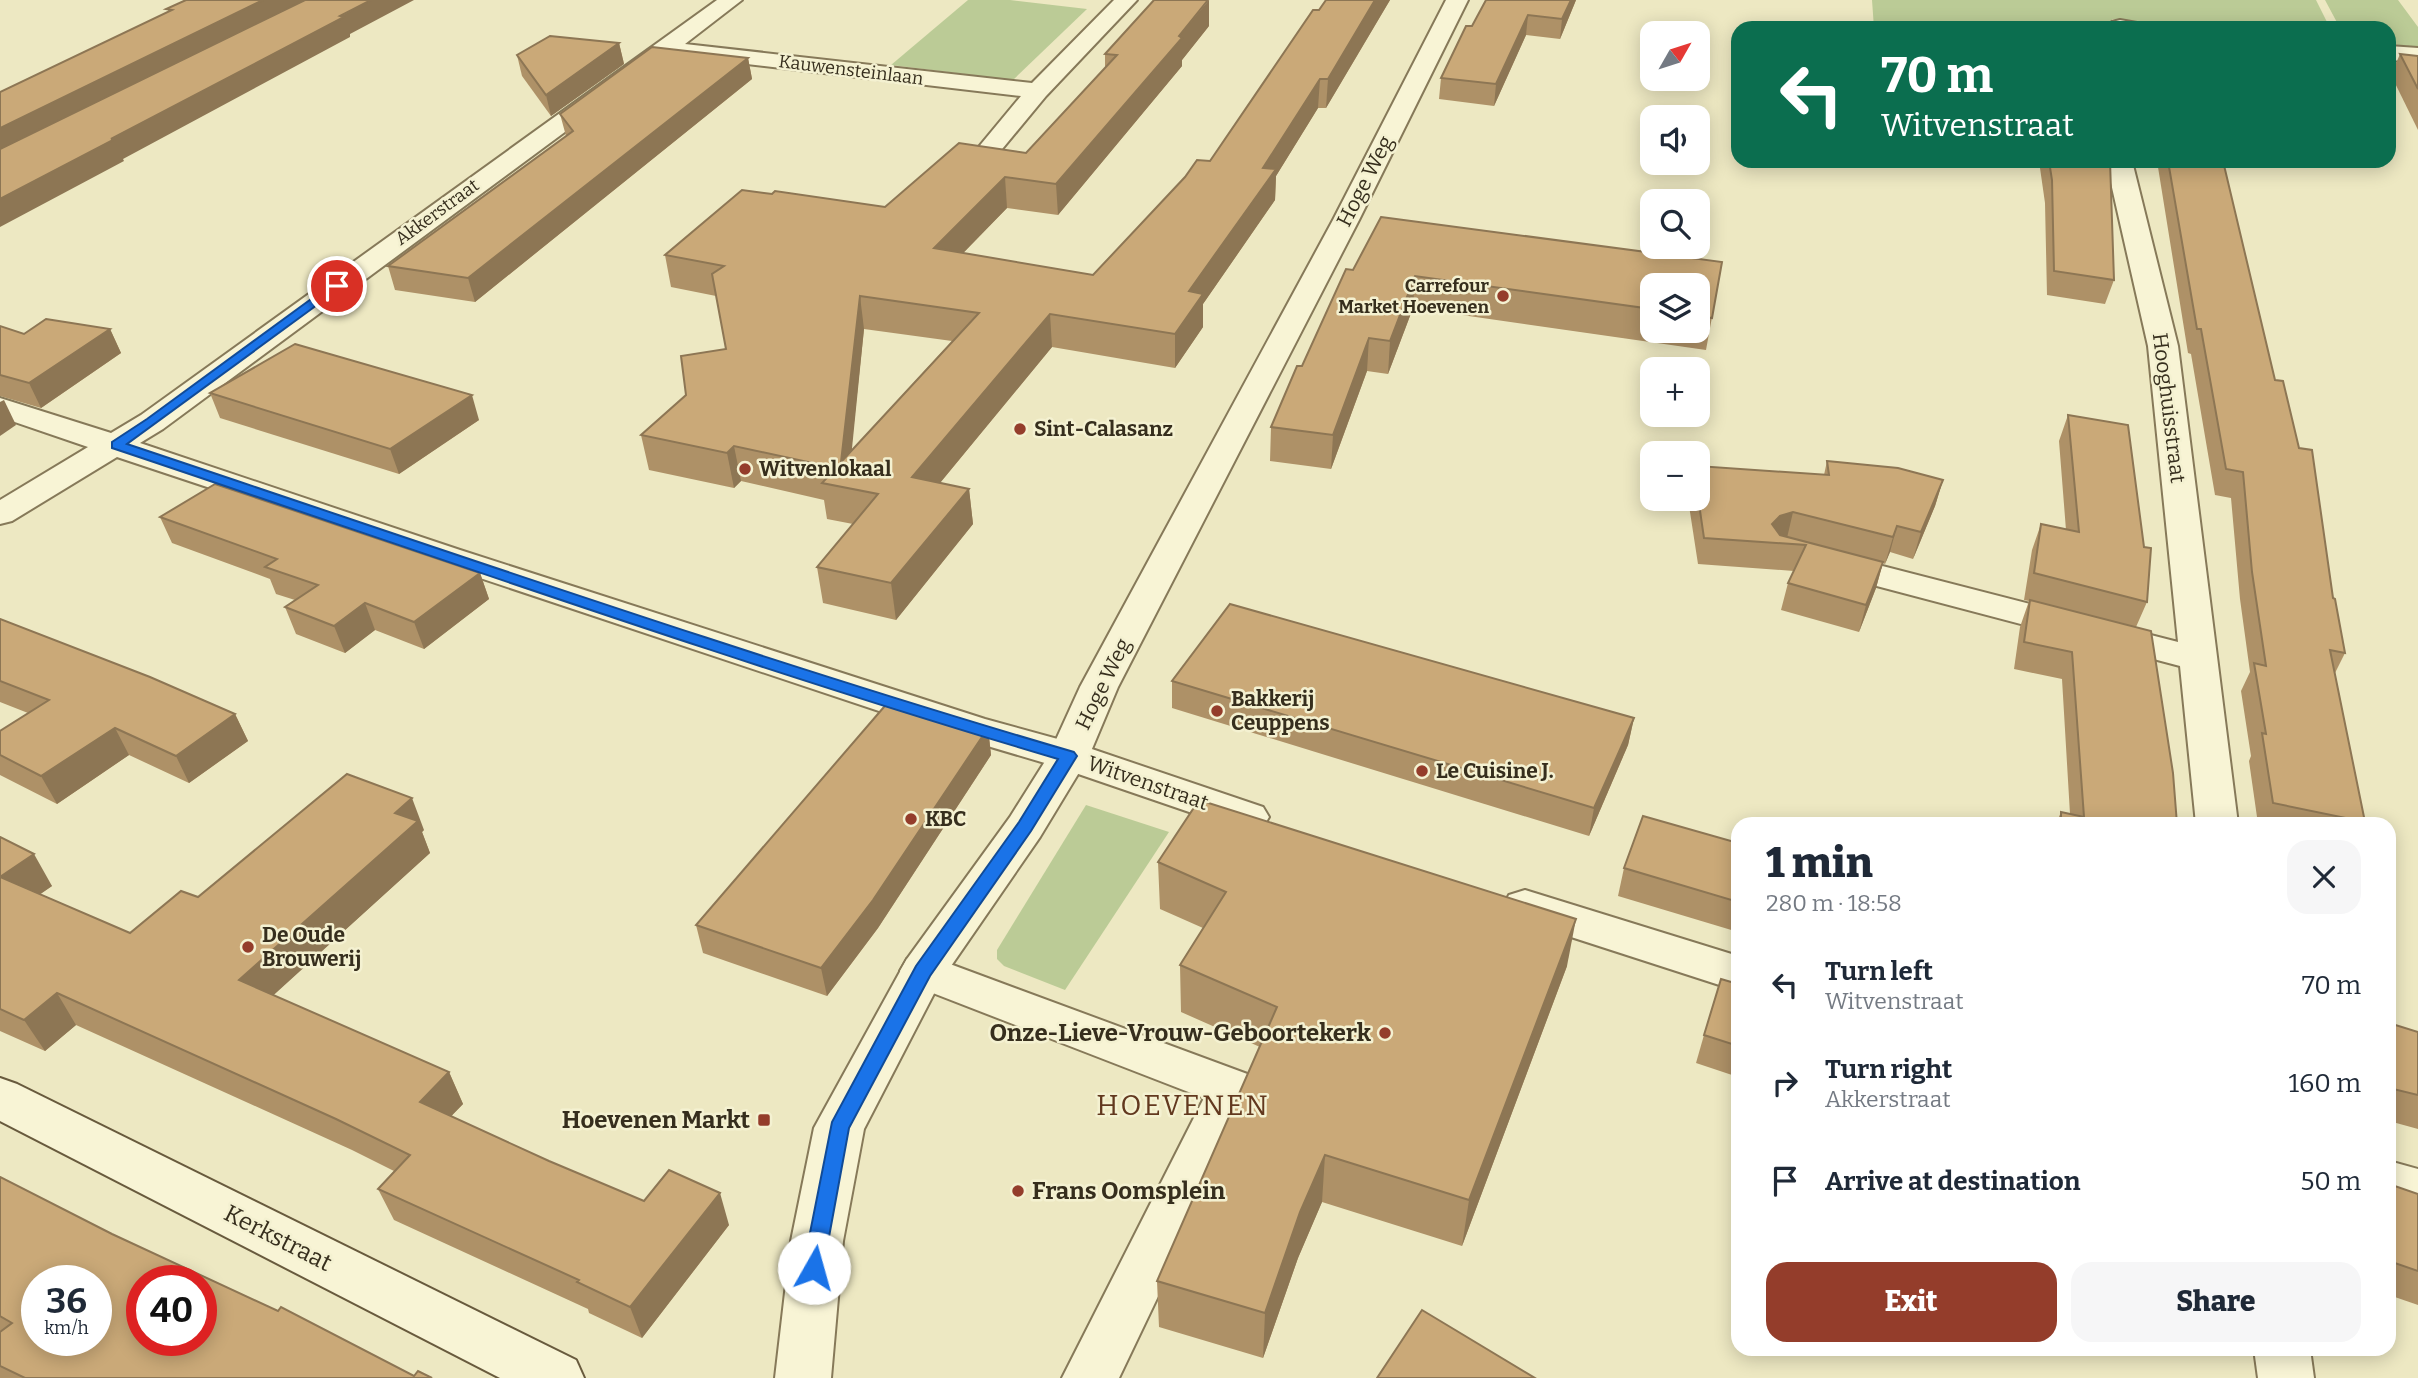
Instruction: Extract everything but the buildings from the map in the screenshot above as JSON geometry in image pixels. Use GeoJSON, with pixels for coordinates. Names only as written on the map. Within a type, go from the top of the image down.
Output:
{"type":"FeatureCollection","features":[{"type":"Feature","properties":{"kind":"street","name":"Akkerstraat"},"geometry":{"type":"LineString","coordinates":[[0,514],[117,445],[163,414],[731,0]]}},
{"type":"Feature","properties":{"kind":"street"},"geometry":{"type":"LineString","coordinates":[[989,149],[1038,91],[1126,0]]}},
{"type":"Feature","properties":{"kind":"street","name":"Hoge Weg"},"geometry":{"type":"LineString","coordinates":[[803,1378],[817,1241],[839,1128],[923,971],[1025,827],[1069,756],[1099,687],[1346,220],[1457,0]]}},
{"type":"Feature","properties":{"kind":"street","name":"Kauwensteinlaan"},"geometry":{"type":"LineString","coordinates":[[663,48],[1038,91]]}},
{"type":"Feature","properties":{"kind":"street"},"geometry":{"type":"LineString","coordinates":[[2396,53],[2418,55]]}},
{"type":"Feature","properties":{"kind":"street","name":"Hooghuisstraat"},"geometry":{"type":"LineString","coordinates":[[2121,168],[2163,346],[2216,817]]}},
{"type":"Feature","properties":{"kind":"street","name":"Witvenstraat"},"geometry":{"type":"LineString","coordinates":[[0,407],[513,578],[945,719],[1069,756],[1286,829]]}},
{"type":"Feature","properties":{"kind":"street"},"geometry":{"type":"LineString","coordinates":[[1799,555],[2199,659]]}},
{"type":"Feature","properties":{"kind":"street"},"geometry":{"type":"LineString","coordinates":[[1485,893],[1731,972]]}},
{"type":"Feature","properties":{"kind":"street"},"geometry":{"type":"LineString","coordinates":[[923,971],[1233,1088],[1090,1378]]}},
{"type":"Feature","properties":{"kind":"street","name":"Kerkstraat"},"geometry":{"type":"LineString","coordinates":[[0,1097],[556,1378]]}},
{"type":"Feature","properties":{"kind":"street"},"geometry":{"type":"LineString","coordinates":[[2396,1185],[2418,1191]]}},
{"type":"Feature","properties":{"kind":"street"},"geometry":{"type":"LineString","coordinates":[[2283,1356],[2286,1378]]}},
{"type":"Feature","properties":{"kind":"green space"},"geometry":{"type":"Polygon","coordinates":[[[968,0],[1010,0],[1087,9],[1013,80],[891,65],[968,0]]]}},
{"type":"Feature","properties":{"kind":"green space"},"geometry":{"type":"Polygon","coordinates":[[[1872,0],[2316,0],[2326,21],[2112,19],[1874,21],[1872,0]]]}},
{"type":"Feature","properties":{"kind":"green space"},"geometry":{"type":"Polygon","coordinates":[[[2325,0],[2398,0],[2418,27],[2418,47],[2396,45],[2396,21],[2336,21],[2325,0]]]}},
{"type":"Feature","properties":{"kind":"green space"},"geometry":{"type":"Polygon","coordinates":[[[1086,805],[1169,832],[1065,990],[1004,966],[997,959],[997,950],[1086,805]]]}},
{"type":"Feature","properties":{"kind":"place","name":"Carrefour Market Hoevenen"},"geometry":{"type":"Point","coordinates":[1503,296]}},
{"type":"Feature","properties":{"kind":"place","name":"Sint-Calasanz"},"geometry":{"type":"Point","coordinates":[1020,429]}},
{"type":"Feature","properties":{"kind":"place","name":"Witvenlokaal"},"geometry":{"type":"Point","coordinates":[745,469]}},
{"type":"Feature","properties":{"kind":"place","name":"Bakkerij Ceuppens"},"geometry":{"type":"Point","coordinates":[1217,711]}},
{"type":"Feature","properties":{"kind":"place","name":"Le Cuisine J."},"geometry":{"type":"Point","coordinates":[1422,771]}},
{"type":"Feature","properties":{"kind":"place","name":"KBC"},"geometry":{"type":"Point","coordinates":[911,819]}},
{"type":"Feature","properties":{"kind":"place","name":"De Oude Brouwerij"},"geometry":{"type":"Point","coordinates":[248,947]}},
{"type":"Feature","properties":{"kind":"place","name":"Onze-Lieve-Vrouw-Geboortekerk"},"geometry":{"type":"Point","coordinates":[1385,1033]}},
{"type":"Feature","properties":{"kind":"place","name":"Hoevenen Markt"},"geometry":{"type":"Point","coordinates":[764,1120]}},
{"type":"Feature","properties":{"kind":"place","name":"Frans Oomsplein"},"geometry":{"type":"Point","coordinates":[1018,1191]}},
{"type":"Feature","properties":{"kind":"district","name":"HOEVENEN"},"geometry":{"type":"Point","coordinates":[1183,1105]}},
{"type":"Feature","properties":{"kind":"route"},"geometry":{"type":"LineString","coordinates":[[337,286],[117,445],[578,600],[971,728],[1069,756],[1025,827],[923,971],[839,1128],[814,1268]]}}]}
